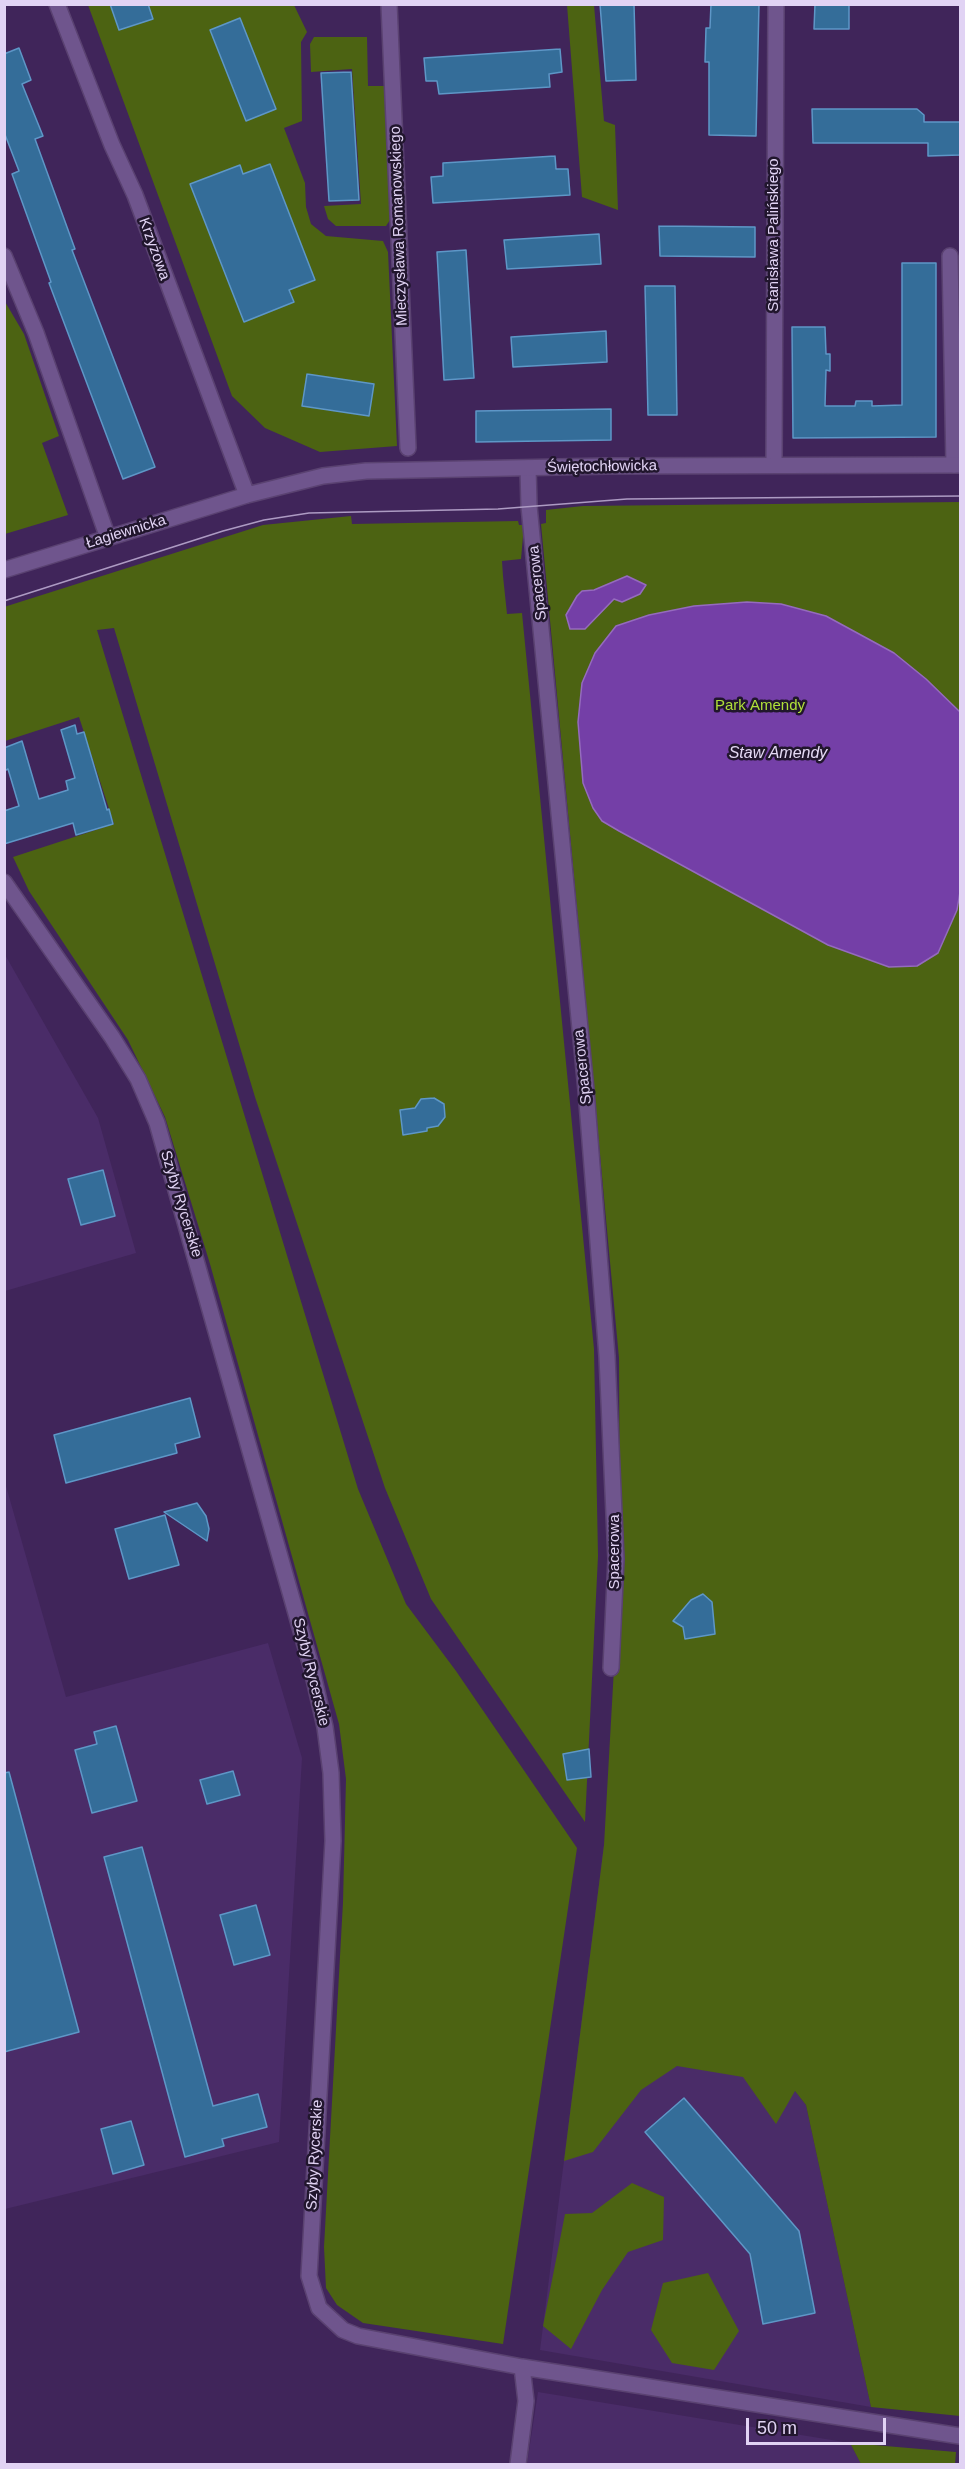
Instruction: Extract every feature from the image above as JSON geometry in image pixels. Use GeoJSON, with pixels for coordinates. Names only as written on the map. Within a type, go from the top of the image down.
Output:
{"type":"FeatureCollection","features":[{"type":"Feature","properties":{"kind":"street","name":"Krzyżowa"},"geometry":{"type":"LineString","coordinates":[[57,4],[111,145],[135,195],[247,495]]}},
{"type":"Feature","properties":{"kind":"street","name":"Mieczysława Romanowskiego"},"geometry":{"type":"LineString","coordinates":[[389,4],[408,448]]}},
{"type":"Feature","properties":{"kind":"street","name":"Stanisława Palińskiego"},"geometry":{"type":"LineString","coordinates":[[774,465],[776,4]]}},
{"type":"Feature","properties":{"kind":"street"},"geometry":{"type":"LineString","coordinates":[[4,256],[36,333],[108,538]]}},
{"type":"Feature","properties":{"kind":"street"},"geometry":{"type":"LineString","coordinates":[[950,256],[957,465]]}},
{"type":"Feature","properties":{"kind":"street","name":"Świętochłowicka"},"geometry":{"type":"LineString","coordinates":[[247,495],[323,476],[366,471],[774,465],[957,465]]}},
{"type":"Feature","properties":{"kind":"street","name":"Spacerowa"},"geometry":{"type":"LineString","coordinates":[[528,468],[529,506],[586,1090],[606,1344],[616,1559],[611,1668]]}},
{"type":"Feature","properties":{"kind":"street","name":"Łagiewnicka"},"geometry":{"type":"LineString","coordinates":[[4,570],[247,495]]}},
{"type":"Feature","properties":{"kind":"street","name":"Szyby Rycerskie"},"geometry":{"type":"LineString","coordinates":[[4,882],[138,1079],[157,1123],[199,1263],[311,1666],[331,1773],[333,1841],[309,2276],[319,2308],[343,2330],[358,2336],[522,2367],[960,2436]]}},
{"type":"Feature","properties":{"kind":"street"},"geometry":{"type":"LineString","coordinates":[[518,2464],[526,2401],[522,2367]]}},
{"type":"Feature","properties":{"kind":"shaded area"},"geometry":{"type":"Polygon","coordinates":[[[4,953],[98,1118],[136,1253],[5,1291],[4,953]]]}},
{"type":"Feature","properties":{"kind":"shaded area"},"geometry":{"type":"Polygon","coordinates":[[[4,1479],[66,1697],[268,1643],[302,1758],[279,2142],[5,2209],[4,1479]]]}},
{"type":"Feature","properties":{"kind":"shaded area"},"geometry":{"type":"Polygon","coordinates":[[[604,1845],[806,2105],[871,2407],[540,2350],[604,1845]]]}},
{"type":"Feature","properties":{"kind":"shaded area"},"geometry":{"type":"Polygon","coordinates":[[[538,2392],[850,2443],[861,2464],[527,2464],[538,2392]]]}},
{"type":"Feature","properties":{"kind":"green space"},"geometry":{"type":"Polygon","coordinates":[[[88,5],[294,5],[307,32],[301,42],[302,121],[284,128],[305,183],[306,207],[311,224],[326,236],[383,241],[388,252],[397,446],[320,452],[265,428],[232,396],[88,5]]]}},
{"type":"Feature","properties":{"kind":"green space"},"geometry":{"type":"Polygon","coordinates":[[[567,5],[594,5],[604,121],[615,125],[618,210],[582,197],[567,5]]]}},
{"type":"Feature","properties":{"kind":"green space"},"geometry":{"type":"Polygon","coordinates":[[[314,37],[367,37],[368,86],[385,86],[390,220],[386,226],[336,226],[328,219],[324,206],[361,204],[352,69],[311,72],[310,44],[314,37]]]}},
{"type":"Feature","properties":{"kind":"green space"},"geometry":{"type":"Polygon","coordinates":[[[4,300],[24,334],[59,436],[42,443],[68,515],[5,534],[4,300]]]}},
{"type":"Feature","properties":{"kind":"green space","name":"Park Amendy"},"geometry":{"type":"Polygon","coordinates":[[[960,502],[960,2416],[871,2407],[806,2105],[795,2091],[776,2124],[743,2077],[677,2066],[641,2090],[593,2152],[564,2161],[604,1845],[620,1562],[619,1358],[541,524],[546,523],[546,510],[583,506],[960,502]]]}},
{"type":"Feature","properties":{"kind":"green space"},"geometry":{"type":"Polygon","coordinates":[[[351,516],[352,524],[518,521],[519,525],[524,525],[521,559],[502,561],[503,576],[507,614],[522,613],[594,1349],[598,1556],[585,1822],[431,1599],[385,1488],[255,1097],[114,628],[97,630],[358,1489],[406,1604],[456,1671],[577,1848],[503,2344],[363,2323],[337,2305],[326,2288],[324,2247],[343,1902],[346,1779],[339,1724],[210,1264],[165,1117],[128,1040],[29,891],[13,857],[114,824],[79,717],[5,741],[4,607],[263,525],[351,516]]]}},
{"type":"Feature","properties":{"kind":"green space"},"geometry":{"type":"Polygon","coordinates":[[[632,2183],[664,2197],[663,2240],[628,2252],[602,2290],[571,2349],[543,2326],[565,2214],[592,2213],[632,2183]]]}},
{"type":"Feature","properties":{"kind":"green space"},"geometry":{"type":"Polygon","coordinates":[[[708,2273],[739,2331],[714,2370],[672,2363],[651,2330],[663,2283],[708,2273]]]}},
{"type":"Feature","properties":{"kind":"green space"},"geometry":{"type":"Polygon","coordinates":[[[850,2443],[956,2452],[955,2464],[861,2464],[850,2443]]]}},
{"type":"Feature","properties":{"kind":"water"},"geometry":{"type":"Polygon","coordinates":[[[627,576],[646,585],[640,594],[622,602],[614,599],[585,629],[570,629],[566,615],[582,591],[594,590],[627,576]]]}},
{"type":"Feature","properties":{"kind":"water","name":"Staw Amendy"},"geometry":{"type":"Polygon","coordinates":[[[747,602],[781,604],[826,616],[894,653],[926,679],[960,712],[960,892],[957,910],[938,953],[917,966],[889,967],[828,945],[619,831],[602,821],[593,808],[583,783],[578,722],[582,683],[595,653],[616,626],[649,615],[694,606],[747,602]]]}},
{"type":"Feature","properties":{"kind":"building"},"geometry":{"type":"Polygon","coordinates":[[[110,4],[148,4],[153,19],[119,30],[110,4]]]}},
{"type":"Feature","properties":{"kind":"building"},"geometry":{"type":"Polygon","coordinates":[[[600,4],[634,4],[636,80],[606,81],[600,4]]]}},
{"type":"Feature","properties":{"kind":"building"},"geometry":{"type":"Polygon","coordinates":[[[711,4],[759,4],[756,136],[709,135],[709,62],[705,62],[706,28],[710,28],[711,4]]]}},
{"type":"Feature","properties":{"kind":"building"},"geometry":{"type":"Polygon","coordinates":[[[815,4],[849,4],[849,29],[814,29],[815,4]]]}},
{"type":"Feature","properties":{"kind":"building"},"geometry":{"type":"Polygon","coordinates":[[[240,18],[276,109],[246,121],[210,30],[240,18]]]}},
{"type":"Feature","properties":{"kind":"building"},"geometry":{"type":"Polygon","coordinates":[[[19,48],[31,80],[22,84],[43,136],[35,139],[75,249],[72,250],[155,467],[123,479],[49,283],[51,282],[12,174],[19,171],[4,132],[4,54],[19,48]]]}},
{"type":"Feature","properties":{"kind":"building"},"geometry":{"type":"Polygon","coordinates":[[[560,49],[562,72],[549,74],[550,87],[439,94],[437,81],[426,81],[424,58],[560,49]]]}},
{"type":"Feature","properties":{"kind":"building"},"geometry":{"type":"Polygon","coordinates":[[[351,72],[359,200],[329,201],[321,73],[351,72]]]}},
{"type":"Feature","properties":{"kind":"building"},"geometry":{"type":"Polygon","coordinates":[[[812,109],[917,109],[924,115],[924,122],[960,122],[960,155],[928,156],[928,143],[813,143],[812,109]]]}},
{"type":"Feature","properties":{"kind":"building"},"geometry":{"type":"Polygon","coordinates":[[[555,156],[556,169],[568,169],[570,195],[433,203],[431,177],[443,176],[443,163],[555,156]]]}},
{"type":"Feature","properties":{"kind":"building"},"geometry":{"type":"Polygon","coordinates":[[[270,164],[315,280],[289,290],[294,302],[244,322],[190,184],[240,165],[243,174],[270,164]]]}},
{"type":"Feature","properties":{"kind":"building"},"geometry":{"type":"Polygon","coordinates":[[[659,226],[755,227],[755,257],[660,256],[659,226]]]}},
{"type":"Feature","properties":{"kind":"building"},"geometry":{"type":"Polygon","coordinates":[[[599,234],[601,264],[507,269],[504,240],[599,234]]]}},
{"type":"Feature","properties":{"kind":"building"},"geometry":{"type":"Polygon","coordinates":[[[466,250],[474,378],[444,380],[437,252],[466,250]]]}},
{"type":"Feature","properties":{"kind":"building"},"geometry":{"type":"Polygon","coordinates":[[[902,263],[936,263],[936,437],[793,438],[792,327],[825,327],[826,354],[830,354],[830,371],[826,370],[825,406],[855,406],[856,401],[872,401],[872,406],[902,405],[902,263]]]}},
{"type":"Feature","properties":{"kind":"building"},"geometry":{"type":"Polygon","coordinates":[[[645,286],[675,286],[677,415],[648,415],[645,286]]]}},
{"type":"Feature","properties":{"kind":"building"},"geometry":{"type":"Polygon","coordinates":[[[606,331],[607,362],[513,367],[511,337],[606,331]]]}},
{"type":"Feature","properties":{"kind":"building"},"geometry":{"type":"Polygon","coordinates":[[[307,374],[374,384],[369,416],[302,406],[307,374]]]}},
{"type":"Feature","properties":{"kind":"building"},"geometry":{"type":"Polygon","coordinates":[[[611,409],[611,440],[476,442],[476,411],[611,409]]]}},
{"type":"Feature","properties":{"kind":"building"},"geometry":{"type":"Polygon","coordinates":[[[75,725],[77,734],[84,732],[113,824],[76,835],[73,823],[4,844],[4,811],[19,806],[8,769],[4,771],[4,748],[22,741],[39,799],[68,790],[66,781],[75,778],[61,730],[75,725]]]}},
{"type":"Feature","properties":{"kind":"building"},"geometry":{"type":"Polygon","coordinates":[[[434,1098],[444,1104],[445,1117],[438,1126],[427,1128],[427,1131],[403,1135],[400,1110],[415,1108],[421,1099],[434,1098]]]}},
{"type":"Feature","properties":{"kind":"building"},"geometry":{"type":"Polygon","coordinates":[[[103,1170],[115,1216],[81,1225],[68,1179],[103,1170]]]}},
{"type":"Feature","properties":{"kind":"building"},"geometry":{"type":"Polygon","coordinates":[[[190,1398],[200,1437],[175,1444],[177,1453],[66,1483],[54,1435],[190,1398]]]}},
{"type":"Feature","properties":{"kind":"building"},"geometry":{"type":"Polygon","coordinates":[[[197,1503],[206,1516],[209,1529],[207,1541],[164,1512],[197,1503]]]}},
{"type":"Feature","properties":{"kind":"building"},"geometry":{"type":"Polygon","coordinates":[[[165,1515],[179,1565],[129,1579],[115,1529],[165,1515]]]}},
{"type":"Feature","properties":{"kind":"building"},"geometry":{"type":"Polygon","coordinates":[[[703,1594],[712,1602],[715,1634],[685,1639],[683,1627],[673,1621],[691,1600],[703,1594]]]}},
{"type":"Feature","properties":{"kind":"building"},"geometry":{"type":"Polygon","coordinates":[[[116,1726],[137,1801],[92,1813],[75,1750],[97,1744],[94,1732],[116,1726]]]}},
{"type":"Feature","properties":{"kind":"building"},"geometry":{"type":"Polygon","coordinates":[[[589,1749],[591,1777],[567,1780],[563,1754],[589,1749]]]}},
{"type":"Feature","properties":{"kind":"building"},"geometry":{"type":"Polygon","coordinates":[[[233,1771],[240,1795],[207,1804],[200,1780],[233,1771]]]}},
{"type":"Feature","properties":{"kind":"building"},"geometry":{"type":"Polygon","coordinates":[[[9,1772],[79,2032],[4,2052],[4,1773],[9,1772]]]}},
{"type":"Feature","properties":{"kind":"building"},"geometry":{"type":"Polygon","coordinates":[[[142,1847],[213,2106],[258,2094],[267,2127],[222,2139],[224,2146],[185,2157],[104,1857],[142,1847]]]}},
{"type":"Feature","properties":{"kind":"building"},"geometry":{"type":"Polygon","coordinates":[[[256,1905],[270,1955],[234,1965],[220,1915],[256,1905]]]}},
{"type":"Feature","properties":{"kind":"building"},"geometry":{"type":"Polygon","coordinates":[[[684,2098],[799,2231],[815,2313],[763,2324],[750,2254],[645,2132],[684,2098]]]}},
{"type":"Feature","properties":{"kind":"building"},"geometry":{"type":"Polygon","coordinates":[[[131,2121],[144,2165],[113,2174],[101,2129],[131,2121]]]}},
{"type":"Feature","properties":{"kind":"tram line"},"geometry":{"type":"LineString","coordinates":[[4,601],[223,531],[264,520],[309,513],[498,509],[627,499],[960,496]]}}]}
